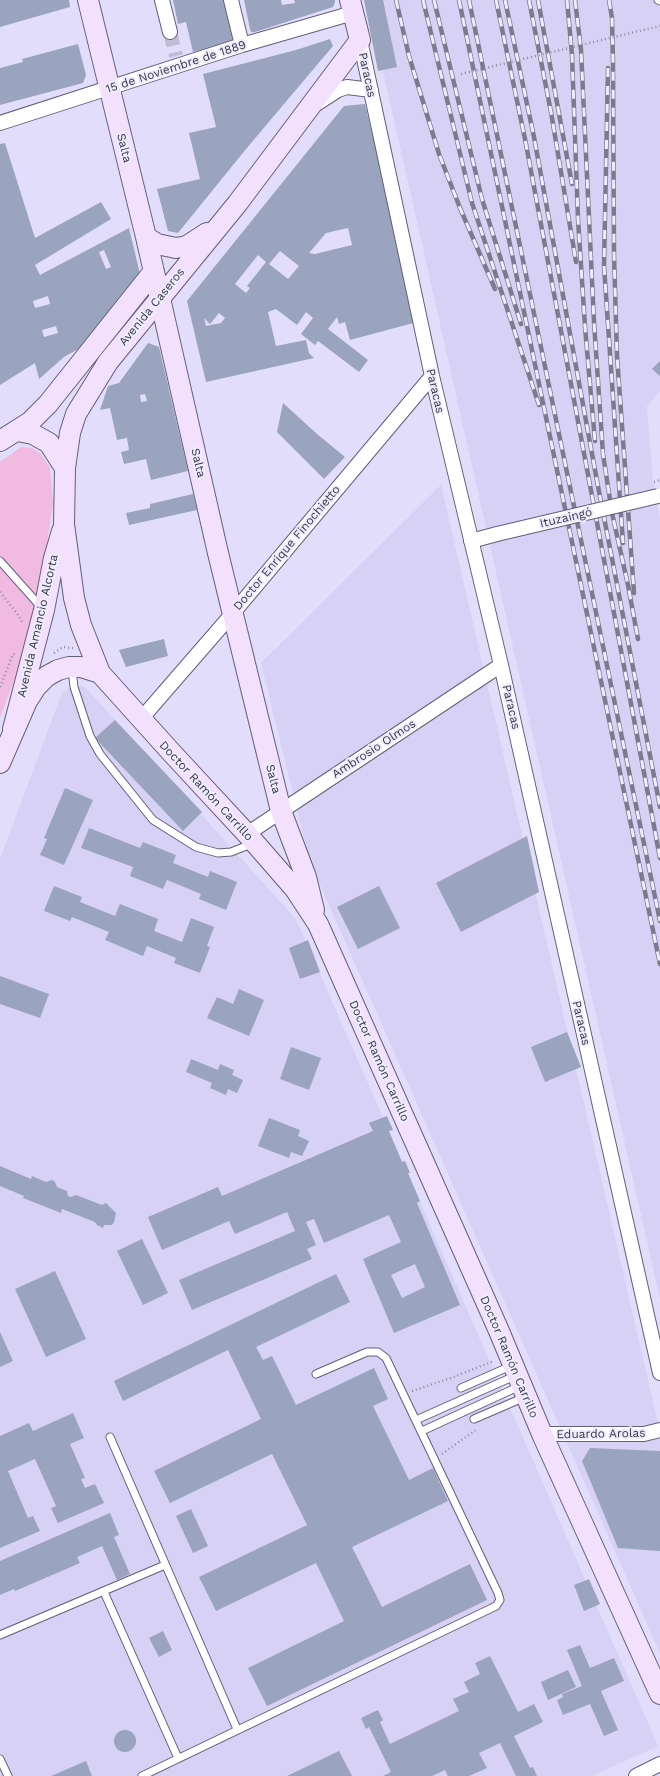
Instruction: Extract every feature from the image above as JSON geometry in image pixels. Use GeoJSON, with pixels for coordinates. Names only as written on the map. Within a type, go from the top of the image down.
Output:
{"type":"FeatureCollection","features":[{"type":"Feature","properties":{"kind":"street","name":"Salta"},"geometry":{"type":"LineString","coordinates":[[88,0],[146,237],[280,811],[306,877],[318,924]]}},
{"type":"Feature","properties":{"kind":"street"},"geometry":{"type":"LineString","coordinates":[[162,0],[170,32]]}},
{"type":"Feature","properties":{"kind":"street"},"geometry":{"type":"LineString","coordinates":[[232,0],[242,45]]}},
{"type":"Feature","properties":{"kind":"street","name":"15 de Noviembre de 1889"},"geometry":{"type":"LineString","coordinates":[[0,123],[110,89],[177,61],[242,45],[352,7]]}},
{"type":"Feature","properties":{"kind":"street"},"geometry":{"type":"LineString","coordinates":[[352,7],[360,40]]}},
{"type":"Feature","properties":{"kind":"street","name":"Paracas"},"geometry":{"type":"LineString","coordinates":[[360,40],[432,376],[501,665],[660,1373]]}},
{"type":"Feature","properties":{"kind":"street","name":"Avenida Caseros"},"geometry":{"type":"LineString","coordinates":[[65,468],[70,433],[82,403],[108,362],[237,204],[360,40]]}},
{"type":"Feature","properties":{"kind":"street","name":"Avenida Caseros"},"geometry":{"type":"LineString","coordinates":[[308,110],[338,90],[347,87],[371,90]]}},
{"type":"Feature","properties":{"kind":"street"},"geometry":{"type":"LineString","coordinates":[[146,237],[157,244],[170,248],[187,246],[206,234],[237,204]]}},
{"type":"Feature","properties":{"kind":"street","name":"Avenida Caseros"},"geometry":{"type":"LineString","coordinates":[[0,441],[30,422],[48,404],[154,271]]}},
{"type":"Feature","properties":{"kind":"street","name":"Doctor Enrique Finochietto"},"geometry":{"type":"LineString","coordinates":[[141,719],[233,613],[432,376]]}},
{"type":"Feature","properties":{"kind":"street"},"geometry":{"type":"LineString","coordinates":[[17,431],[33,434],[49,443],[65,468]]}},
{"type":"Feature","properties":{"kind":"street","name":"Doctor Ramón Carrillo"},"geometry":{"type":"LineString","coordinates":[[65,468],[64,524],[77,612],[100,673],[251,838],[295,890],[318,924],[542,1434],[660,1694]]}},
{"type":"Feature","properties":{"kind":"street","name":"Ituzaingó"},"geometry":{"type":"LineString","coordinates":[[471,541],[659,496]]}},
{"type":"Feature","properties":{"kind":"street","name":"Avenida Amancio Alcorta"},"geometry":{"type":"LineString","coordinates":[[0,763],[13,729],[44,610],[54,558],[64,524]]}},
{"type":"Feature","properties":{"kind":"street","name":"Ambrosio Olmos"},"geometry":{"type":"LineString","coordinates":[[251,838],[280,811],[501,665]]}},
{"type":"Feature","properties":{"kind":"street","name":"Avenida Amancio Alcorta"},"geometry":{"type":"LineString","coordinates":[[13,729],[36,687],[47,676],[58,670],[72,667],[89,668],[100,673]]}},
{"type":"Feature","properties":{"kind":"street","name":"Eduardo Arolas"},"geometry":{"type":"LineString","coordinates":[[542,1434],[644,1434],[653,1433],[660,1430]]}},
{"type":"Feature","properties":{"kind":"street"},"geometry":{"type":"LineString","coordinates":[[636,1776],[660,1764]]}},
{"type":"Feature","properties":{"kind":"lane"},"geometry":{"type":"LineString","coordinates":[[0,561],[44,610]]}},
{"type":"Feature","properties":{"kind":"lane"},"geometry":{"type":"LineString","coordinates":[[72,667],[74,687],[90,736],[100,754],[153,820],[196,847],[218,853],[231,852],[251,838]]}},
{"type":"Feature","properties":{"kind":"lane"},"geometry":{"type":"LineString","coordinates":[[142,1776],[237,1729],[496,1606],[500,1600],[422,1431],[386,1358],[378,1352],[367,1352],[316,1374]]}},
{"type":"Feature","properties":{"kind":"lane"},"geometry":{"type":"LineString","coordinates":[[460,1388],[517,1375]]}},
{"type":"Feature","properties":{"kind":"lane"},"geometry":{"type":"LineString","coordinates":[[416,1420],[517,1375]]}},
{"type":"Feature","properties":{"kind":"lane"},"geometry":{"type":"LineString","coordinates":[[422,1431],[486,1402],[517,1375]]}},
{"type":"Feature","properties":{"kind":"lane"},"geometry":{"type":"LineString","coordinates":[[474,1419],[517,1375]]}},
{"type":"Feature","properties":{"kind":"lane"},"geometry":{"type":"LineString","coordinates":[[481,1391],[486,1402]]}},
{"type":"Feature","properties":{"kind":"lane"},"geometry":{"type":"LineString","coordinates":[[110,1437],[237,1729]]}},
{"type":"Feature","properties":{"kind":"lane"},"geometry":{"type":"LineString","coordinates":[[0,1635],[165,1565]]}},
{"type":"Feature","properties":{"kind":"lane"},"geometry":{"type":"LineString","coordinates":[[104,1592],[178,1758]]}},
{"type":"Feature","properties":{"kind":"lane"},"geometry":{"type":"LineString","coordinates":[[0,1759],[8,1776]]}},
{"type":"Feature","properties":{"kind":"path"},"geometry":{"type":"LineString","coordinates":[[461,74],[660,26]]}},
{"type":"Feature","properties":{"kind":"path"},"geometry":{"type":"LineString","coordinates":[[654,482],[660,480]]}},
{"type":"Feature","properties":{"kind":"path"},"geometry":{"type":"LineString","coordinates":[[0,592],[19,616],[23,624],[24,631]]}},
{"type":"Feature","properties":{"kind":"path"},"geometry":{"type":"LineString","coordinates":[[13,654],[16,648]]}},
{"type":"Feature","properties":{"kind":"path"},"geometry":{"type":"LineString","coordinates":[[404,1394],[451,1378],[517,1375]]}},
{"type":"Feature","properties":{"kind":"path"},"geometry":{"type":"LineString","coordinates":[[435,1459],[475,1430]]}},
{"type":"Feature","properties":{"kind":"shaded area"},"geometry":{"type":"Polygon","coordinates":[[[367,0],[660,0],[660,391],[647,406],[653,483],[660,520],[660,1299],[367,0]]]}},
{"type":"Feature","properties":{"kind":"shaded area"},"geometry":{"type":"Polygon","coordinates":[[[21,447],[32,448],[41,454],[50,468],[53,504],[33,633],[0,717],[0,462],[21,447]]]}},
{"type":"Feature","properties":{"kind":"shaded area"},"geometry":{"type":"Polygon","coordinates":[[[441,485],[660,1432],[660,1653],[310,862],[261,663],[441,485]]]}},
{"type":"Feature","properties":{"kind":"shaded area"},"geometry":{"type":"Polygon","coordinates":[[[79,686],[85,687],[296,919],[658,1746],[592,1776],[0,1776],[0,859],[62,693],[69,688],[79,686]]]}},
{"type":"Feature","properties":{"kind":"building"},"geometry":{"type":"Polygon","coordinates":[[[0,0],[69,0],[70,7],[0,27],[0,0]]]}},
{"type":"Feature","properties":{"kind":"building"},"geometry":{"type":"Polygon","coordinates":[[[173,0],[227,0],[235,39],[232,43],[193,52],[186,22],[178,24],[173,0]]]}},
{"type":"Feature","properties":{"kind":"building"},"geometry":{"type":"Polygon","coordinates":[[[244,0],[281,0],[282,5],[295,3],[294,0],[335,0],[335,2],[333,7],[251,32],[244,0]]]}},
{"type":"Feature","properties":{"kind":"building"},"geometry":{"type":"Polygon","coordinates":[[[364,0],[383,0],[397,67],[378,71],[364,0]]]}},
{"type":"Feature","properties":{"kind":"building"},"geometry":{"type":"Polygon","coordinates":[[[330,39],[333,46],[246,149],[178,233],[168,231],[157,189],[200,179],[189,133],[216,127],[203,74],[296,50],[330,39]]]}},
{"type":"Feature","properties":{"kind":"building"},"geometry":{"type":"Polygon","coordinates":[[[78,44],[86,75],[83,83],[0,105],[0,68],[23,62],[22,59],[78,44]]]}},
{"type":"Feature","properties":{"kind":"building"},"geometry":{"type":"Polygon","coordinates":[[[365,104],[417,322],[350,340],[345,322],[339,324],[337,317],[328,329],[368,360],[359,372],[318,341],[315,345],[301,334],[313,318],[306,312],[297,325],[276,309],[268,312],[276,346],[306,340],[309,353],[314,358],[206,382],[187,301],[344,106],[365,104]],[[348,228],[326,233],[309,253],[315,254],[352,245],[348,228]],[[280,251],[269,264],[288,279],[299,266],[280,251]],[[258,255],[235,284],[246,293],[250,288],[247,286],[266,262],[258,255]],[[219,313],[210,324],[204,318],[206,326],[221,323],[225,318],[219,313]]]}},
{"type":"Feature","properties":{"kind":"building"},"geometry":{"type":"Polygon","coordinates":[[[5,143],[35,238],[101,202],[111,219],[35,265],[40,275],[129,228],[140,274],[89,343],[64,357],[39,379],[35,363],[0,385],[0,144],[5,143]],[[104,250],[99,252],[106,269],[111,267],[104,250]],[[48,296],[33,301],[35,308],[50,304],[48,296]],[[56,326],[42,330],[44,337],[58,333],[56,326]]]}},
{"type":"Feature","properties":{"kind":"building"},"geometry":{"type":"Polygon","coordinates":[[[148,343],[159,347],[188,471],[151,480],[146,459],[124,464],[121,452],[129,450],[127,438],[117,440],[110,408],[100,410],[108,386],[119,383],[148,343]],[[145,394],[140,395],[141,402],[147,401],[145,394]]]}},
{"type":"Feature","properties":{"kind":"building"},"geometry":{"type":"Polygon","coordinates":[[[660,361],[660,376],[652,369],[660,361]]]}},
{"type":"Feature","properties":{"kind":"building"},"geometry":{"type":"Polygon","coordinates":[[[283,403],[345,457],[324,479],[277,432],[283,403]]]}},
{"type":"Feature","properties":{"kind":"building"},"geometry":{"type":"Polygon","coordinates":[[[193,494],[197,510],[129,525],[126,513],[150,508],[150,504],[193,494]]]}},
{"type":"Feature","properties":{"kind":"building"},"geometry":{"type":"Polygon","coordinates":[[[164,639],[168,656],[126,667],[119,650],[164,639]]]}},
{"type":"Feature","properties":{"kind":"building"},"geometry":{"type":"Polygon","coordinates":[[[115,720],[202,812],[183,831],[95,738],[115,720]]]}},
{"type":"Feature","properties":{"kind":"building"},"geometry":{"type":"Polygon","coordinates":[[[65,788],[93,800],[64,865],[40,855],[47,839],[44,838],[65,788]]]}},
{"type":"Feature","properties":{"kind":"building"},"geometry":{"type":"Polygon","coordinates":[[[89,828],[140,848],[143,842],[176,855],[173,863],[208,877],[210,871],[237,882],[226,910],[199,899],[201,894],[167,880],[163,889],[130,876],[133,867],[81,848],[89,828]]]}},
{"type":"Feature","properties":{"kind":"building"},"geometry":{"type":"Polygon","coordinates":[[[527,836],[539,892],[461,932],[436,883],[527,836]]]}},
{"type":"Feature","properties":{"kind":"building"},"geometry":{"type":"Polygon","coordinates":[[[54,886],[82,897],[80,902],[115,916],[120,904],[158,919],[154,931],[182,942],[191,918],[214,927],[207,946],[210,947],[200,973],[174,963],[176,958],[147,946],[143,956],[105,940],[109,932],[72,917],[70,921],[44,911],[54,886]]]}},
{"type":"Feature","properties":{"kind":"building"},"geometry":{"type":"Polygon","coordinates":[[[379,886],[400,928],[358,949],[337,907],[379,886]]]}},
{"type":"Feature","properties":{"kind":"building"},"geometry":{"type":"Polygon","coordinates":[[[308,940],[320,972],[300,979],[289,948],[308,940]]]}},
{"type":"Feature","properties":{"kind":"building"},"geometry":{"type":"Polygon","coordinates":[[[0,976],[49,994],[40,1018],[0,1004],[0,976]]]}},
{"type":"Feature","properties":{"kind":"building"},"geometry":{"type":"Polygon","coordinates":[[[239,989],[264,1000],[249,1036],[207,1018],[217,997],[233,1004],[239,989]]]}},
{"type":"Feature","properties":{"kind":"building"},"geometry":{"type":"Polygon","coordinates":[[[567,1032],[581,1067],[545,1082],[531,1047],[567,1032]]]}},
{"type":"Feature","properties":{"kind":"building"},"geometry":{"type":"Polygon","coordinates":[[[291,1047],[321,1058],[309,1090],[280,1079],[291,1047]]]}},
{"type":"Feature","properties":{"kind":"building"},"geometry":{"type":"Polygon","coordinates":[[[191,1059],[218,1070],[220,1064],[234,1070],[232,1075],[243,1080],[237,1093],[228,1089],[226,1095],[210,1088],[212,1083],[186,1072],[191,1059]]]}},
{"type":"Feature","properties":{"kind":"building"},"geometry":{"type":"Polygon","coordinates":[[[387,1116],[393,1130],[389,1131],[402,1162],[405,1161],[410,1173],[408,1173],[420,1201],[417,1203],[460,1305],[394,1333],[363,1259],[401,1242],[389,1215],[324,1243],[314,1219],[306,1222],[316,1245],[307,1249],[312,1259],[192,1310],[179,1280],[295,1231],[287,1212],[235,1234],[229,1221],[162,1250],[148,1217],[218,1187],[222,1196],[373,1131],[369,1123],[387,1116]],[[415,1264],[391,1275],[402,1298],[425,1287],[415,1264]]]}},
{"type":"Feature","properties":{"kind":"building"},"geometry":{"type":"Polygon","coordinates":[[[269,1118],[300,1130],[298,1136],[309,1141],[302,1156],[291,1152],[289,1158],[258,1146],[269,1118]]]}},
{"type":"Feature","properties":{"kind":"building"},"geometry":{"type":"Polygon","coordinates":[[[0,1166],[31,1179],[32,1176],[46,1182],[52,1180],[55,1182],[57,1187],[67,1191],[68,1196],[71,1197],[76,1195],[102,1205],[106,1203],[116,1213],[114,1222],[112,1225],[104,1225],[103,1228],[95,1222],[62,1209],[61,1213],[23,1198],[24,1196],[0,1186],[0,1166]]]}},
{"type":"Feature","properties":{"kind":"building"},"geometry":{"type":"Polygon","coordinates":[[[142,1239],[168,1293],[143,1305],[117,1251],[142,1239]]]}},
{"type":"Feature","properties":{"kind":"building"},"geometry":{"type":"Polygon","coordinates":[[[55,1271],[86,1339],[46,1357],[15,1289],[55,1271]]]}},
{"type":"Feature","properties":{"kind":"building"},"geometry":{"type":"Polygon","coordinates":[[[336,1274],[350,1302],[256,1347],[263,1360],[272,1356],[296,1405],[374,1368],[388,1399],[373,1406],[409,1480],[433,1468],[448,1501],[352,1547],[382,1607],[470,1564],[487,1600],[267,1706],[248,1668],[344,1621],[316,1563],[216,1611],[199,1577],[307,1525],[272,1454],[170,1503],[154,1471],[261,1419],[228,1350],[123,1401],[114,1381],[336,1274]]]}},
{"type":"Feature","properties":{"kind":"building"},"geometry":{"type":"Polygon","coordinates":[[[0,1332],[13,1361],[0,1367],[0,1332]]]}},
{"type":"Feature","properties":{"kind":"building"},"geometry":{"type":"Polygon","coordinates":[[[73,1413],[84,1438],[70,1444],[85,1478],[81,1479],[85,1488],[95,1484],[104,1503],[58,1523],[51,1508],[56,1506],[35,1459],[8,1471],[28,1518],[33,1516],[40,1531],[0,1548],[0,1436],[29,1423],[33,1431],[73,1413]]]}},
{"type":"Feature","properties":{"kind":"building"},"geometry":{"type":"Polygon","coordinates":[[[590,1448],[660,1451],[660,1551],[618,1548],[582,1461],[590,1448]]]}},
{"type":"Feature","properties":{"kind":"building"},"geometry":{"type":"Polygon","coordinates":[[[191,1509],[208,1546],[193,1553],[176,1516],[191,1509]]]}},
{"type":"Feature","properties":{"kind":"building"},"geometry":{"type":"Polygon","coordinates":[[[110,1513],[119,1535],[114,1537],[130,1574],[117,1580],[102,1546],[77,1557],[80,1563],[15,1591],[14,1589],[0,1595],[0,1561],[110,1513]]]}},
{"type":"Feature","properties":{"kind":"building"},"geometry":{"type":"Polygon","coordinates":[[[589,1579],[600,1604],[584,1611],[574,1585],[589,1579]]]}},
{"type":"Feature","properties":{"kind":"building"},"geometry":{"type":"Polygon","coordinates":[[[163,1631],[172,1650],[159,1657],[149,1638],[163,1631]]]}},
{"type":"Feature","properties":{"kind":"building"},"geometry":{"type":"Polygon","coordinates":[[[580,1645],[590,1668],[614,1658],[624,1681],[601,1691],[618,1730],[604,1736],[590,1704],[563,1715],[557,1700],[563,1697],[562,1694],[582,1686],[567,1650],[580,1645]]]}},
{"type":"Feature","properties":{"kind":"building"},"geometry":{"type":"Polygon","coordinates":[[[490,1656],[518,1712],[534,1704],[543,1722],[514,1736],[530,1768],[533,1767],[537,1776],[516,1776],[500,1743],[479,1753],[487,1768],[469,1776],[448,1776],[445,1770],[432,1776],[383,1776],[391,1772],[369,1727],[366,1729],[361,1718],[378,1710],[383,1720],[380,1722],[390,1744],[459,1711],[453,1699],[469,1692],[464,1682],[480,1674],[475,1663],[490,1656]]]}},
{"type":"Feature","properties":{"kind":"building"},"geometry":{"type":"Polygon","coordinates":[[[568,1670],[576,1687],[548,1700],[541,1682],[568,1670]]]}},
{"type":"Feature","properties":{"kind":"building"},"geometry":{"type":"Polygon","coordinates":[[[125,1730],[133,1733],[136,1741],[133,1749],[125,1752],[117,1749],[114,1741],[117,1733],[125,1730]]]}},
{"type":"Feature","properties":{"kind":"building"},"geometry":{"type":"Polygon","coordinates":[[[339,1751],[352,1776],[287,1776],[339,1751]]]}},
{"type":"Feature","properties":{"kind":"building"},"geometry":{"type":"Polygon","coordinates":[[[86,1761],[92,1776],[51,1776],[86,1761]]]}},
{"type":"Feature","properties":{"kind":"tunnel"},"geometry":{"type":"LineString","coordinates":[[170,32],[176,56]]}},
{"type":"Feature","properties":{"kind":"railway"},"geometry":{"type":"LineString","coordinates":[[396,0],[409,56],[439,154],[460,208],[495,289]]}},
{"type":"Feature","properties":{"kind":"railway"},"geometry":{"type":"LineString","coordinates":[[423,0],[472,203],[539,405]]}},
{"type":"Feature","properties":{"kind":"railway"},"geometry":{"type":"LineString","coordinates":[[434,0],[482,199],[521,324]]}},
{"type":"Feature","properties":{"kind":"railway"},"geometry":{"type":"LineString","coordinates":[[459,0],[660,964]]}},
{"type":"Feature","properties":{"kind":"railway"},"geometry":{"type":"LineString","coordinates":[[469,0],[660,921]]}},
{"type":"Feature","properties":{"kind":"railway"},"geometry":{"type":"LineString","coordinates":[[496,0],[525,139],[660,858]]}},
{"type":"Feature","properties":{"kind":"railway"},"geometry":{"type":"LineString","coordinates":[[505,0],[534,137],[597,481],[660,807]]}},
{"type":"Feature","properties":{"kind":"railway"},"geometry":{"type":"LineString","coordinates":[[529,0],[551,112],[576,262]]}},
{"type":"Feature","properties":{"kind":"railway"},"geometry":{"type":"LineString","coordinates":[[538,0],[572,184]]}},
{"type":"Feature","properties":{"kind":"railway"},"geometry":{"type":"LineString","coordinates":[[567,0],[572,55],[578,219],[585,327],[595,441]]}},
{"type":"Feature","properties":{"kind":"railway"},"geometry":{"type":"LineString","coordinates":[[575,0],[581,50],[594,322],[603,454],[612,513],[638,639]]}},
{"type":"Feature","properties":{"kind":"railway"},"geometry":{"type":"LineString","coordinates":[[609,0],[612,18],[614,254],[617,356],[634,593]]}},
{"type":"Feature","properties":{"kind":"railway"},"geometry":{"type":"LineString","coordinates":[[608,68],[604,266],[623,543]]}}]}
